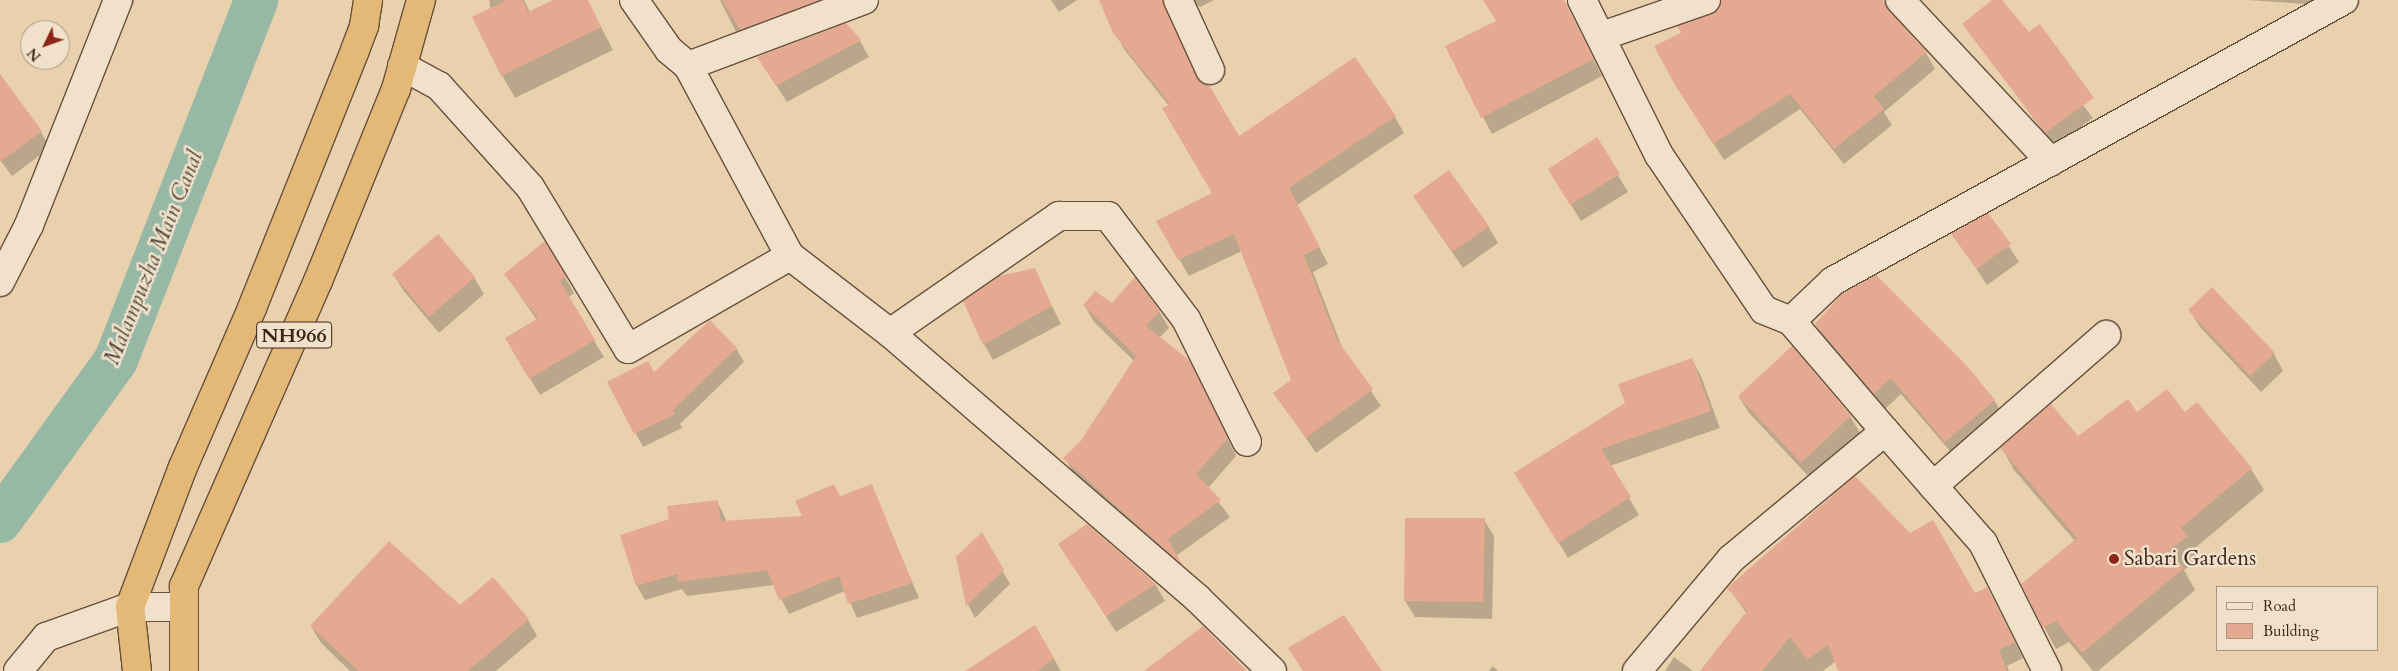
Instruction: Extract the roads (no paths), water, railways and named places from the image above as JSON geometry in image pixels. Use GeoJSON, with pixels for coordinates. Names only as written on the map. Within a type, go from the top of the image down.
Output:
{"type":"FeatureCollection","features":[{"type":"Feature","properties":{"kind":"highway","name":"NH966"},"geometry":{"type":"LineString","coordinates":[[137,671],[130,607],[183,467],[252,308],[355,50],[364,26],[368,0]]}},
{"type":"Feature","properties":{"kind":"highway","name":"NH966"},"geometry":{"type":"LineString","coordinates":[[184,671],[184,586],[318,281],[396,89],[421,0]]}},
{"type":"Feature","properties":{"kind":"street"},"geometry":{"type":"LineString","coordinates":[[0,282],[29,225],[118,0]]}},
{"type":"Feature","properties":{"kind":"street"},"geometry":{"type":"LineString","coordinates":[[634,0],[669,50],[688,66],[790,256],[890,333],[1198,599],[1272,671]]}},
{"type":"Feature","properties":{"kind":"street"},"geometry":{"type":"LineString","coordinates":[[688,66],[864,0]]}},
{"type":"Feature","properties":{"kind":"street"},"geometry":{"type":"LineString","coordinates":[[1178,0],[1210,70]]}},
{"type":"Feature","properties":{"kind":"street"},"geometry":{"type":"LineString","coordinates":[[1582,0],[1602,36],[1659,155],[1764,310],[1791,321],[1885,432],[1983,542],[2047,671]]}},
{"type":"Feature","properties":{"kind":"street"},"geometry":{"type":"LineString","coordinates":[[1602,36],[1706,0]]}},
{"type":"Feature","properties":{"kind":"street"},"geometry":{"type":"LineString","coordinates":[[1900,0],[2051,162]]}},
{"type":"Feature","properties":{"kind":"street"},"geometry":{"type":"LineString","coordinates":[[1791,321],[1833,281],[2344,0]]}},
{"type":"Feature","properties":{"kind":"street"},"geometry":{"type":"LineString","coordinates":[[402,66],[439,86],[530,187],[628,349],[790,256]]}},
{"type":"Feature","properties":{"kind":"street"},"geometry":{"type":"LineString","coordinates":[[890,333],[1059,216],[1108,216],[1186,319],[1246,442]]}},
{"type":"Feature","properties":{"kind":"street"},"geometry":{"type":"LineString","coordinates":[[1933,486],[2106,335]]}},
{"type":"Feature","properties":{"kind":"street"},"geometry":{"type":"LineString","coordinates":[[1638,671],[1731,560],[1885,432]]}},
{"type":"Feature","properties":{"kind":"street"},"geometry":{"type":"LineString","coordinates":[[18,671],[46,637],[130,607],[184,607]]}},
{"type":"Feature","properties":{"kind":"waterway","name":"Malampuzha Main Canal"},"geometry":{"type":"LineString","coordinates":[[0,521],[116,360],[256,0]]}},
{"type":"Feature","properties":{"kind":"place","name":"Sabari Gardens"},"geometry":{"type":"Point","coordinates":[2114,559]}}]}
